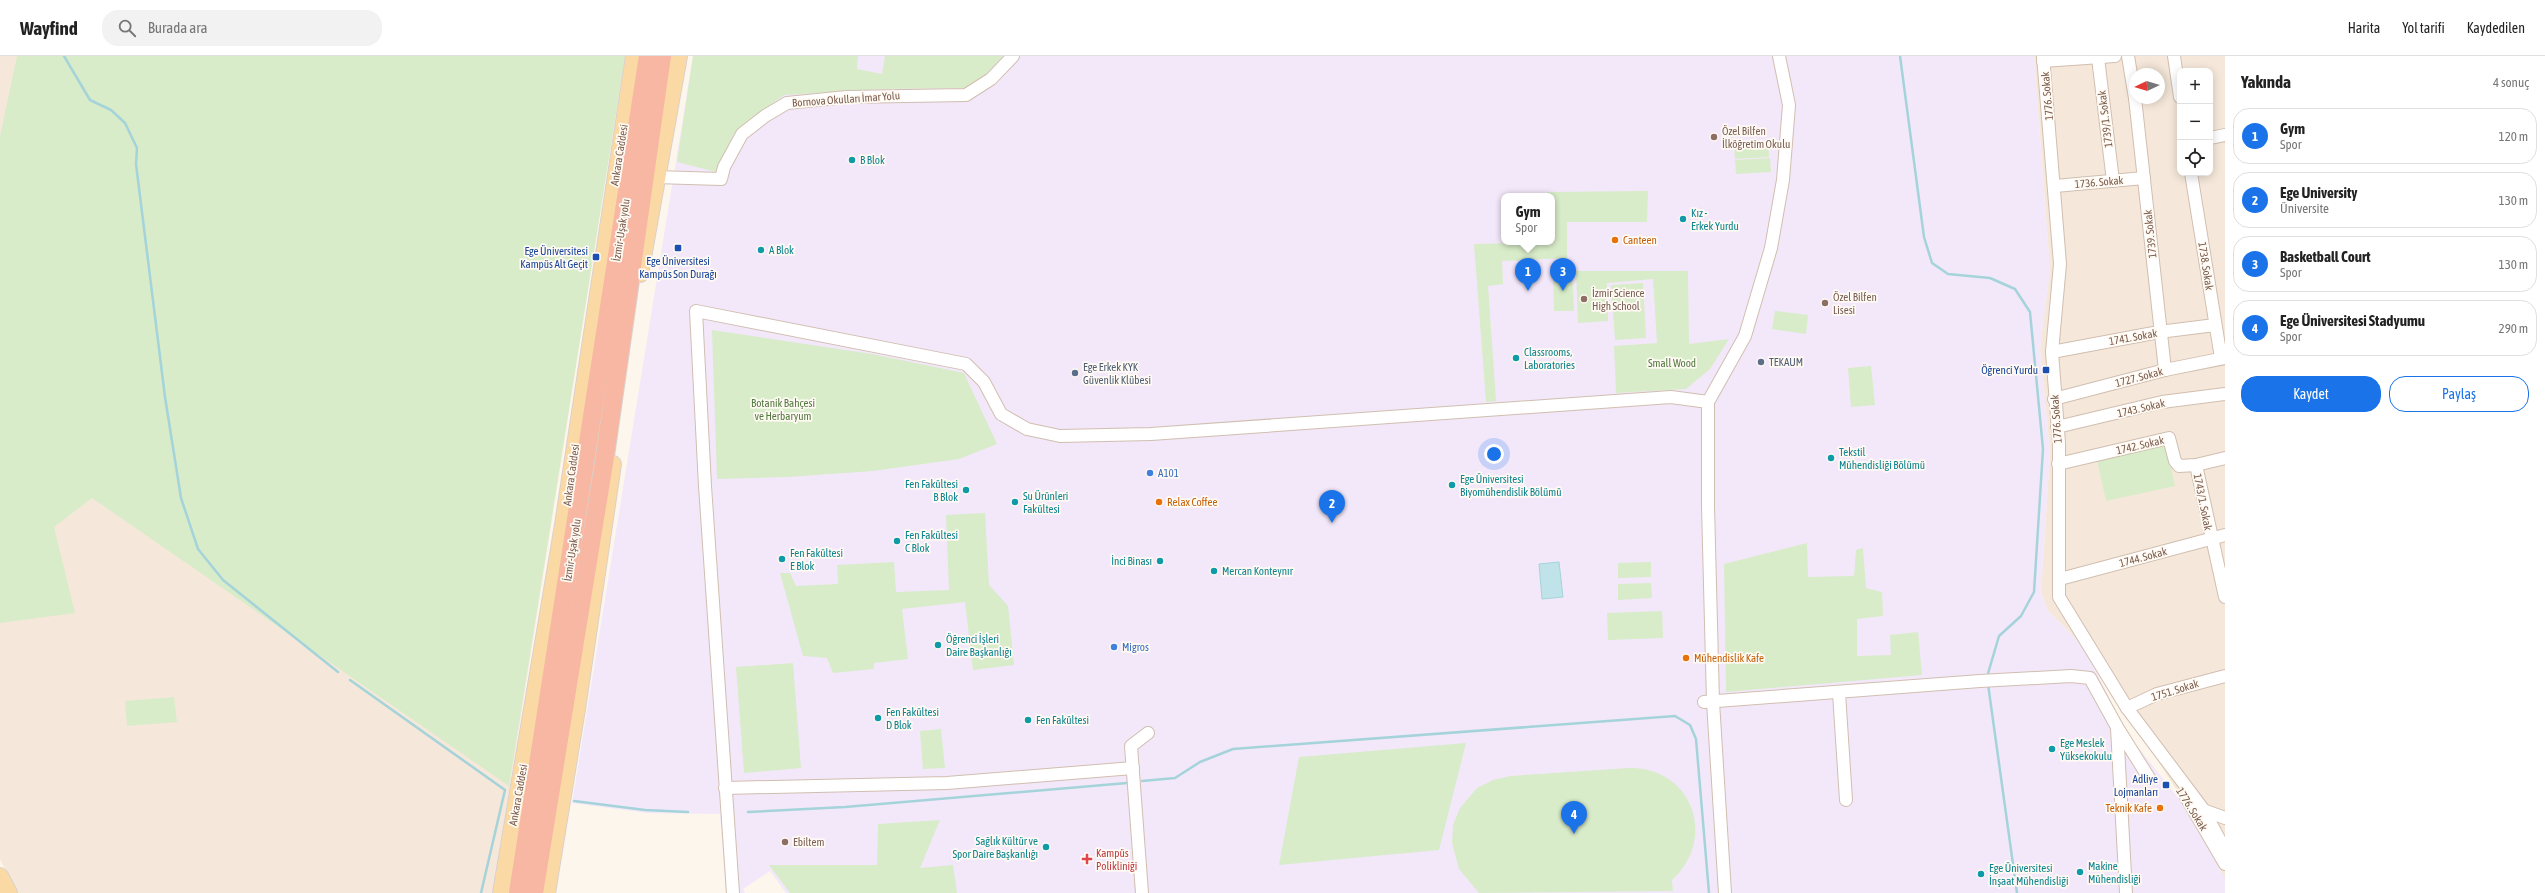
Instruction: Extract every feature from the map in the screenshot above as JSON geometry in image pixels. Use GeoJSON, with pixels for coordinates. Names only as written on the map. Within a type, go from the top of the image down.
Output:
{"type":"FeatureCollection","features":[{"type":"Feature","properties":{"kind":"highway"},"geometry":{"type":"LineString","coordinates":[[638,56],[640,112]]}},
{"type":"Feature","properties":{"kind":"highway"},"geometry":{"type":"LineString","coordinates":[[640,112],[648,56]]}},
{"type":"Feature","properties":{"kind":"highway"},"geometry":{"type":"LineString","coordinates":[[534,893],[604,463],[662,56]]}},
{"type":"Feature","properties":{"kind":"highway","name":"İzmir-Uşak yolu"},"geometry":{"type":"LineString","coordinates":[[518,893],[640,112]]}},
{"type":"Feature","properties":{"kind":"highway"},"geometry":{"type":"LineString","coordinates":[[564,525],[588,446]]}},
{"type":"Feature","properties":{"kind":"highway"},"geometry":{"type":"LineString","coordinates":[[604,463],[606,514]]}},
{"type":"Feature","properties":{"kind":"main road","name":"Ankara Caddesi"},"geometry":{"type":"LineString","coordinates":[[501,893],[564,525],[634,56]]}},
{"type":"Feature","properties":{"kind":"main road"},"geometry":{"type":"LineString","coordinates":[[547,893],[577,709],[656,177],[679,56]]}},
{"type":"Feature","properties":{"kind":"main road"},"geometry":{"type":"LineString","coordinates":[[0,876],[9,893]]}},
{"type":"Feature","properties":{"kind":"main road"},"geometry":{"type":"LineString","coordinates":[[0,887],[2,893]]}},
{"type":"Feature","properties":{"kind":"street","name":"Bornova Okulları İmar Yolu"},"geometry":{"type":"LineString","coordinates":[[656,177],[721,179],[724,167],[742,134],[765,116],[787,103],[889,95],[966,95],[991,79],[1013,56]]}},
{"type":"Feature","properties":{"kind":"street"},"geometry":{"type":"LineString","coordinates":[[1725,893],[1708,702],[1708,402],[1745,336],[1771,248],[1783,180],[1789,105],[1779,56]]}},
{"type":"Feature","properties":{"kind":"street"},"geometry":{"type":"LineString","coordinates":[[2043,59],[2098,58],[2115,56]]}},
{"type":"Feature","properties":{"kind":"street","name":"1739. Sokak"},"geometry":{"type":"LineString","coordinates":[[2128,56],[2130,68]]}},
{"type":"Feature","properties":{"kind":"street"},"geometry":{"type":"LineString","coordinates":[[2174,56],[2177,76]]}},
{"type":"Feature","properties":{"kind":"street","name":"1739/1. Sokak"},"geometry":{"type":"LineString","coordinates":[[2098,58],[2113,181]]}},
{"type":"Feature","properties":{"kind":"street","name":"1776. Sokak"},"geometry":{"type":"LineString","coordinates":[[2043,59],[2055,186],[2060,264],[2052,352],[2057,427],[2059,597],[2127,708],[2161,753],[2165,768],[2197,809],[2225,850]]}},
{"type":"Feature","properties":{"kind":"street","name":"1739. Sokak"},"geometry":{"type":"LineString","coordinates":[[2136,104],[2159,332],[2165,370]]}},
{"type":"Feature","properties":{"kind":"street"},"geometry":{"type":"LineString","coordinates":[[2213,137],[2225,135]]}},
{"type":"Feature","properties":{"kind":"street","name":"1738. Sokak"},"geometry":{"type":"LineString","coordinates":[[2192,176],[2215,325],[2223,358]]}},
{"type":"Feature","properties":{"kind":"street","name":"1736. Sokak"},"geometry":{"type":"LineString","coordinates":[[2055,186],[2144,178]]}},
{"type":"Feature","properties":{"kind":"street"},"geometry":{"type":"LineString","coordinates":[[733,893],[725,788],[696,311],[966,364],[984,382],[1001,414],[1026,429],[1060,436],[1151,434],[1671,398],[1708,402]]}},
{"type":"Feature","properties":{"kind":"street","name":"1741. Sokak"},"geometry":{"type":"LineString","coordinates":[[2052,352],[2159,332],[2215,325]]}},
{"type":"Feature","properties":{"kind":"street","name":"1727. Sokak"},"geometry":{"type":"LineString","coordinates":[[2054,399],[2165,370],[2223,358]]}},
{"type":"Feature","properties":{"kind":"street","name":"1743. Sokak"},"geometry":{"type":"LineString","coordinates":[[2057,427],[2162,402],[2225,394]]}},
{"type":"Feature","properties":{"kind":"street","name":"1742. Sokak"},"geometry":{"type":"LineString","coordinates":[[2058,464],[2169,438],[2175,461],[2179,466],[2196,465],[2225,458]]}},
{"type":"Feature","properties":{"kind":"street","name":"1743/1. Sokak"},"geometry":{"type":"LineString","coordinates":[[2196,465],[2210,539],[2225,597]]}},
{"type":"Feature","properties":{"kind":"street","name":"1744. Sokak"},"geometry":{"type":"LineString","coordinates":[[2060,580],[2225,535]]}},
{"type":"Feature","properties":{"kind":"street"},"geometry":{"type":"LineString","coordinates":[[1708,702],[1986,681],[2071,676],[2090,678],[2117,727],[2150,778]]}},
{"type":"Feature","properties":{"kind":"street","name":"1751. Sokak"},"geometry":{"type":"LineString","coordinates":[[2127,708],[2157,694],[2225,677]]}},
{"type":"Feature","properties":{"kind":"street"},"geometry":{"type":"LineString","coordinates":[[1839,693],[1846,800]]}},
{"type":"Feature","properties":{"kind":"street"},"geometry":{"type":"LineString","coordinates":[[2117,727],[2126,893]]}},
{"type":"Feature","properties":{"kind":"street"},"geometry":{"type":"LineString","coordinates":[[1142,893],[1131,746],[1148,734]]}},
{"type":"Feature","properties":{"kind":"street"},"geometry":{"type":"LineString","coordinates":[[725,788],[948,782],[1133,768]]}},
{"type":"Feature","properties":{"kind":"street"},"geometry":{"type":"LineString","coordinates":[[2197,809],[2225,818]]}},
{"type":"Feature","properties":{"kind":"street","name":"1776. Sokak"},"geometry":{"type":"LineString","coordinates":[[2197,809],[2225,864]]}},
{"type":"Feature","properties":{"kind":"shaded area"},"geometry":{"type":"Polygon","coordinates":[[[0,56],[625,56],[493,893],[16,893],[0,859],[0,56]]]}},
{"type":"Feature","properties":{"kind":"shaded area"},"geometry":{"type":"Polygon","coordinates":[[[693,56],[2034,56],[2050,270],[2040,348],[2050,453],[2041,592],[2048,611],[2084,647],[2126,732],[2183,804],[2225,878],[2225,893],[786,893],[770,871],[743,889],[745,893],[726,893],[720,814],[647,813],[572,803],[693,56]]]}},
{"type":"Feature","properties":{"kind":"shaded area"},"geometry":{"type":"Polygon","coordinates":[[[2034,56],[2225,56],[2225,882],[2185,803],[2084,647],[2048,611],[2041,592],[2050,453],[2040,348],[2050,270],[2034,56]]]}},
{"type":"Feature","properties":{"kind":"green space"},"geometry":{"type":"Polygon","coordinates":[[[17,56],[625,56],[509,786],[92,498],[54,527],[75,613],[0,623],[0,136],[17,56]]]}},
{"type":"Feature","properties":{"kind":"green space"},"geometry":{"type":"Polygon","coordinates":[[[693,56],[858,56],[857,69],[882,74],[885,56],[1003,56],[984,77],[965,88],[881,89],[784,95],[746,122],[733,135],[716,172],[677,162],[693,56]]]}},
{"type":"Feature","properties":{"kind":"green space"},"geometry":{"type":"Polygon","coordinates":[[[1768,142],[1769,157],[1735,159],[1734,145],[1768,142]]]}},
{"type":"Feature","properties":{"kind":"green space"},"geometry":{"type":"Polygon","coordinates":[[[1770,158],[1771,172],[1736,174],[1735,160],[1770,158]]]}},
{"type":"Feature","properties":{"kind":"green space"},"geometry":{"type":"Polygon","coordinates":[[[1648,191],[1647,222],[1567,222],[1567,258],[1502,261],[1503,284],[1488,286],[1496,401],[1486,402],[1474,244],[1555,245],[1555,193],[1547,192],[1648,191]]]}},
{"type":"Feature","properties":{"kind":"green space"},"geometry":{"type":"Polygon","coordinates":[[[1572,271],[1574,311],[1554,311],[1553,272],[1572,271]]]}},
{"type":"Feature","properties":{"kind":"green space","name":"Small Wood"},"geometry":{"type":"Polygon","coordinates":[[[1576,271],[1688,271],[1689,344],[1729,339],[1710,369],[1686,389],[1616,393],[1614,346],[1657,343],[1653,279],[1607,283],[1608,321],[1578,323],[1576,271]]]}},
{"type":"Feature","properties":{"kind":"green space"},"geometry":{"type":"Polygon","coordinates":[[[1643,283],[1646,338],[1615,340],[1611,285],[1643,283]]]}},
{"type":"Feature","properties":{"kind":"green space"},"geometry":{"type":"Polygon","coordinates":[[[1775,311],[1808,315],[1806,334],[1772,329],[1775,311]]]}},
{"type":"Feature","properties":{"kind":"green space","name":"Botanik Bahçesi ve Herbaryum"},"geometry":{"type":"Polygon","coordinates":[[[712,330],[872,354],[964,373],[997,444],[959,459],[873,471],[788,477],[717,479],[712,330]]]}},
{"type":"Feature","properties":{"kind":"green space"},"geometry":{"type":"Polygon","coordinates":[[[1871,366],[1875,405],[1851,407],[1848,368],[1871,366]]]}},
{"type":"Feature","properties":{"kind":"green space"},"geometry":{"type":"Polygon","coordinates":[[[2166,445],[2175,486],[2106,501],[2097,460],[2166,445]]]}},
{"type":"Feature","properties":{"kind":"green space"},"geometry":{"type":"Polygon","coordinates":[[[985,513],[989,585],[1008,606],[1014,665],[973,670],[965,602],[902,609],[908,659],[874,663],[874,669],[833,673],[827,658],[803,656],[780,573],[790,573],[796,586],[838,584],[837,565],[894,562],[896,592],[949,590],[946,515],[985,513]]]}},
{"type":"Feature","properties":{"kind":"green space"},"geometry":{"type":"Polygon","coordinates":[[[1807,543],[1808,577],[1854,576],[1856,550],[1863,548],[1866,588],[1882,592],[1883,616],[1857,619],[1857,656],[1891,655],[1890,635],[1918,632],[1922,675],[1726,692],[1724,564],[1807,543]]]}},
{"type":"Feature","properties":{"kind":"green space"},"geometry":{"type":"Polygon","coordinates":[[[1651,562],[1651,577],[1618,578],[1618,563],[1651,562]]]}},
{"type":"Feature","properties":{"kind":"green space"},"geometry":{"type":"Polygon","coordinates":[[[1651,583],[1652,598],[1618,600],[1618,584],[1651,583]]]}},
{"type":"Feature","properties":{"kind":"green space"},"geometry":{"type":"Polygon","coordinates":[[[1662,611],[1663,638],[1608,640],[1607,613],[1662,611]]]}},
{"type":"Feature","properties":{"kind":"green space"},"geometry":{"type":"Polygon","coordinates":[[[793,663],[801,768],[744,773],[736,667],[793,663]]]}},
{"type":"Feature","properties":{"kind":"green space"},"geometry":{"type":"Polygon","coordinates":[[[174,697],[177,722],[127,726],[125,701],[174,697]]]}},
{"type":"Feature","properties":{"kind":"green space"},"geometry":{"type":"Polygon","coordinates":[[[941,729],[945,768],[923,769],[920,731],[941,729]]]}},
{"type":"Feature","properties":{"kind":"green space"},"geometry":{"type":"Polygon","coordinates":[[[1466,743],[1439,850],[1279,865],[1299,757],[1466,743]]]}},
{"type":"Feature","properties":{"kind":"green space"},"geometry":{"type":"Polygon","coordinates":[[[1629,768],[1651,771],[1669,779],[1682,792],[1691,808],[1695,826],[1694,845],[1686,863],[1672,880],[1673,891],[1479,893],[1459,869],[1452,843],[1453,825],[1460,808],[1477,788],[1493,780],[1510,776],[1629,768]]]}},
{"type":"Feature","properties":{"kind":"green space"},"geometry":{"type":"Polygon","coordinates":[[[940,820],[920,868],[953,865],[957,893],[790,893],[769,865],[877,865],[878,824],[940,820]]]}},
{"type":"Feature","properties":{"kind":"water"},"geometry":{"type":"Polygon","coordinates":[[[1559,562],[1563,597],[1542,599],[1539,564],[1559,562]]]}},
{"type":"Feature","properties":{"kind":"waterway"},"geometry":{"type":"LineString","coordinates":[[64,56],[90,100],[111,110],[125,123],[137,148],[136,164],[165,397],[181,498],[198,549],[223,580],[338,672]]}},
{"type":"Feature","properties":{"kind":"waterway"},"geometry":{"type":"LineString","coordinates":[[1900,56],[1924,237],[1932,263],[1948,274],[1990,278],[2015,289],[2030,312],[2043,449],[2034,592],[2021,616],[1999,636],[1987,677]]}},
{"type":"Feature","properties":{"kind":"waterway"},"geometry":{"type":"LineString","coordinates":[[350,680],[505,790],[481,893]]}},
{"type":"Feature","properties":{"kind":"waterway"},"geometry":{"type":"LineString","coordinates":[[1988,684],[2017,893]]}},
{"type":"Feature","properties":{"kind":"waterway"},"geometry":{"type":"LineString","coordinates":[[1142,781],[1175,778],[1200,762],[1233,749],[1675,716],[1690,725],[1696,739],[1709,893]]}},
{"type":"Feature","properties":{"kind":"waterway"},"geometry":{"type":"LineString","coordinates":[[748,812],[845,807],[1127,783]]}},
{"type":"Feature","properties":{"kind":"waterway"},"geometry":{"type":"LineString","coordinates":[[574,801],[645,810],[688,812]]}},
{"type":"Feature","properties":{"kind":"place","name":"Özel Bilfen İlköğretim Okulu"},"geometry":{"type":"Point","coordinates":[1714,137]}},
{"type":"Feature","properties":{"kind":"place","name":"B Blok"},"geometry":{"type":"Point","coordinates":[852,160]}},
{"type":"Feature","properties":{"kind":"place","name":"Kız - Erkek Yurdu"},"geometry":{"type":"Point","coordinates":[1683,219]}},
{"type":"Feature","properties":{"kind":"place","name":"Canteen"},"geometry":{"type":"Point","coordinates":[1615,240]}},
{"type":"Feature","properties":{"kind":"place","name":"Ege Üniversitesi Kampüs Son Durağı"},"geometry":{"type":"Point","coordinates":[678,248]}},
{"type":"Feature","properties":{"kind":"place","name":"A Blok"},"geometry":{"type":"Point","coordinates":[761,250]}},
{"type":"Feature","properties":{"kind":"place","name":"Ege Üniversitesi Kampüs Alt Geçit"},"geometry":{"type":"Point","coordinates":[596,257]}},
{"type":"Feature","properties":{"kind":"place","name":"Gym"},"geometry":{"type":"Point","coordinates":[1528,291]}},
{"type":"Feature","properties":{"kind":"place","name":"Basketball Court"},"geometry":{"type":"Point","coordinates":[1563,291]}},
{"type":"Feature","properties":{"kind":"place","name":"İzmir Science High School"},"geometry":{"type":"Point","coordinates":[1584,299]}},
{"type":"Feature","properties":{"kind":"place","name":"Özel Bilfen Lisesi"},"geometry":{"type":"Point","coordinates":[1825,303]}},
{"type":"Feature","properties":{"kind":"place","name":"Classrooms, Laboratories"},"geometry":{"type":"Point","coordinates":[1516,358]}},
{"type":"Feature","properties":{"kind":"place","name":"TEKAUM"},"geometry":{"type":"Point","coordinates":[1761,362]}},
{"type":"Feature","properties":{"kind":"place","name":"Öğrenci Yurdu"},"geometry":{"type":"Point","coordinates":[2046,370]}},
{"type":"Feature","properties":{"kind":"place","name":"Ege Erkek KYK Güvenlik Klübesi"},"geometry":{"type":"Point","coordinates":[1075,373]}},
{"type":"Feature","properties":{"kind":"place","name":"Tekstil Mühendisliği Bölümü"},"geometry":{"type":"Point","coordinates":[1831,458]}},
{"type":"Feature","properties":{"kind":"place","name":"A101"},"geometry":{"type":"Point","coordinates":[1150,473]}},
{"type":"Feature","properties":{"kind":"place","name":"Ege Üniversitesi Biyomühendislik Bölümü"},"geometry":{"type":"Point","coordinates":[1452,485]}},
{"type":"Feature","properties":{"kind":"place","name":"Fen Fakültesi B Blok"},"geometry":{"type":"Point","coordinates":[966,490]}},
{"type":"Feature","properties":{"kind":"place","name":"Su Ürünleri Fakültesi"},"geometry":{"type":"Point","coordinates":[1015,502]}},
{"type":"Feature","properties":{"kind":"place","name":"Relax Coffee"},"geometry":{"type":"Point","coordinates":[1159,502]}},
{"type":"Feature","properties":{"kind":"place","name":"Ege University"},"geometry":{"type":"Point","coordinates":[1332,523]}},
{"type":"Feature","properties":{"kind":"place","name":"Fen Fakültesi C Blok"},"geometry":{"type":"Point","coordinates":[897,541]}},
{"type":"Feature","properties":{"kind":"place","name":"Fen Fakültesi E Blok"},"geometry":{"type":"Point","coordinates":[782,559]}},
{"type":"Feature","properties":{"kind":"place","name":"İnci Binası"},"geometry":{"type":"Point","coordinates":[1160,561]}},
{"type":"Feature","properties":{"kind":"place","name":"Mercan Konteynır"},"geometry":{"type":"Point","coordinates":[1214,571]}},
{"type":"Feature","properties":{"kind":"place","name":"Öğrenci İşleri Daire Başkanlığı"},"geometry":{"type":"Point","coordinates":[938,645]}},
{"type":"Feature","properties":{"kind":"place","name":"Migros"},"geometry":{"type":"Point","coordinates":[1114,647]}},
{"type":"Feature","properties":{"kind":"place","name":"Mühendislik Kafe"},"geometry":{"type":"Point","coordinates":[1686,658]}},
{"type":"Feature","properties":{"kind":"place","name":"Fen Fakültesi D Blok"},"geometry":{"type":"Point","coordinates":[878,718]}},
{"type":"Feature","properties":{"kind":"place","name":"Fen Fakültesi"},"geometry":{"type":"Point","coordinates":[1028,720]}},
{"type":"Feature","properties":{"kind":"place","name":"Ege Meslek Yüksekokulu"},"geometry":{"type":"Point","coordinates":[2052,749]}},
{"type":"Feature","properties":{"kind":"place","name":"Adliye Lojmanları"},"geometry":{"type":"Point","coordinates":[2166,785]}},
{"type":"Feature","properties":{"kind":"place","name":"Teknik Kafe"},"geometry":{"type":"Point","coordinates":[2160,808]}},
{"type":"Feature","properties":{"kind":"place","name":"Ege Üniversitesi Stadyumu"},"geometry":{"type":"Point","coordinates":[1574,834]}},
{"type":"Feature","properties":{"kind":"place","name":"Ebiltem"},"geometry":{"type":"Point","coordinates":[785,842]}},
{"type":"Feature","properties":{"kind":"place","name":"Sağlık Kültür ve Spor Daire Başkanlığı"},"geometry":{"type":"Point","coordinates":[1046,847]}},
{"type":"Feature","properties":{"kind":"place","name":"Kampüs Polikliniği"},"geometry":{"type":"Point","coordinates":[1087,859]}},
{"type":"Feature","properties":{"kind":"place","name":"Makine Mühendisliği"},"geometry":{"type":"Point","coordinates":[2080,872]}},
{"type":"Feature","properties":{"kind":"place","name":"Ege Üniversitesi İnşaat Mühendisliği"},"geometry":{"type":"Point","coordinates":[1981,874]}}]}
